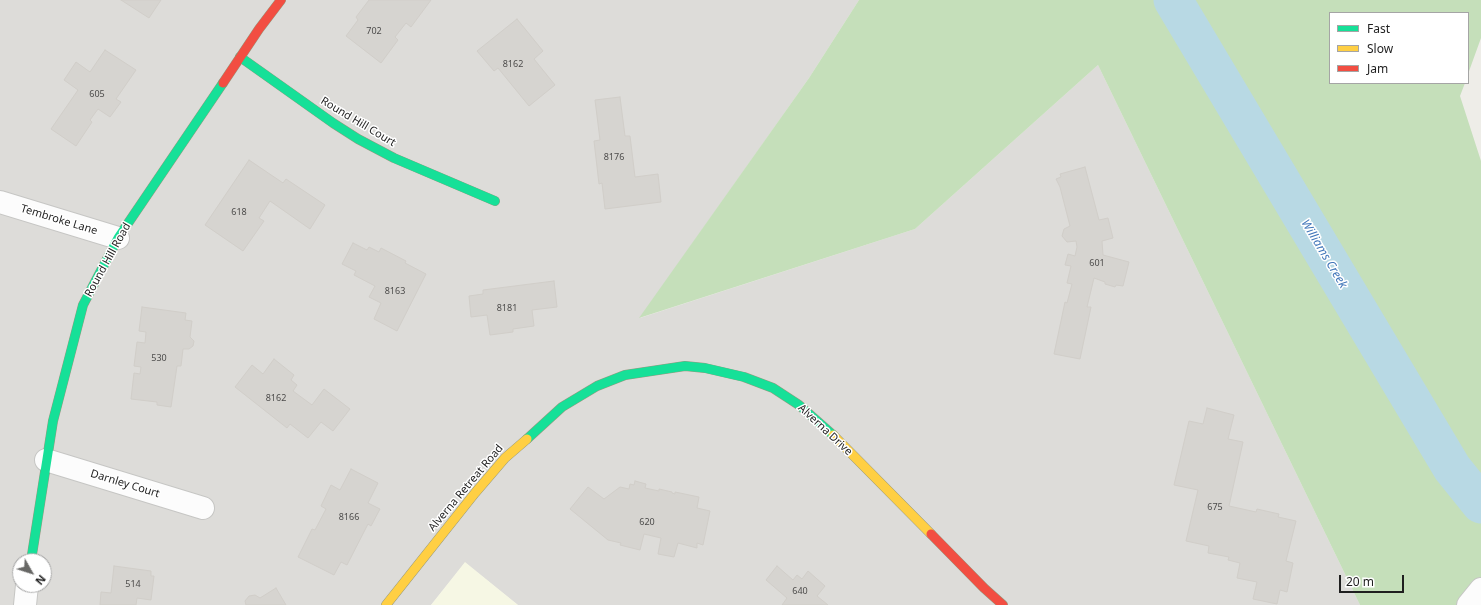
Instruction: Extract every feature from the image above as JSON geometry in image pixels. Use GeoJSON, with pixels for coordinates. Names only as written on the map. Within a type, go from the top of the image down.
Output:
{"type":"FeatureCollection","features":[{"type":"Feature","properties":{"kind":"street","name":"Round Hill Road"},"geometry":{"type":"LineString","coordinates":[[32,553],[53,421],[79,318],[95,280],[118,238],[259,29],[281,0]]}},
{"type":"Feature","properties":{"kind":"street","name":"Round Hill Court"},"geometry":{"type":"LineString","coordinates":[[240,57],[358,139],[394,158],[495,201]]}},
{"type":"Feature","properties":{"kind":"street","name":"Tembroke Lane"},"geometry":{"type":"LineString","coordinates":[[0,202],[118,238]]}},
{"type":"Feature","properties":{"kind":"street","name":"Alverna Drive"},"geometry":{"type":"LineString","coordinates":[[576,398],[597,386],[625,375],[685,366],[725,371],[744,376],[773,388],[795,402],[814,417],[984,588],[1003,605]]}},
{"type":"Feature","properties":{"kind":"street","name":"Alverna Retreat Road"},"geometry":{"type":"LineString","coordinates":[[386,605],[475,493],[505,458],[562,407],[576,398]]}},
{"type":"Feature","properties":{"kind":"street","name":"Darnley Court"},"geometry":{"type":"LineString","coordinates":[[46,460],[203,508]]}},
{"type":"Feature","properties":{"kind":"street"},"geometry":{"type":"LineString","coordinates":[[25,605],[26,593]]}},
{"type":"Feature","properties":{"kind":"shaded area"},"geometry":{"type":"Polygon","coordinates":[[[0,0],[859,0],[809,78],[640,318],[915,229],[1098,65],[1360,605],[518,605],[465,563],[431,605],[0,605],[0,0]]]}},
{"type":"Feature","properties":{"kind":"shaded area"},"geometry":{"type":"Polygon","coordinates":[[[465,562],[518,605],[431,605],[465,562]]]}},
{"type":"Feature","properties":{"kind":"green space"},"geometry":{"type":"Polygon","coordinates":[[[859,0],[1481,0],[1481,38],[1469,71],[1469,12],[1329,12],[1329,84],[1465,84],[1460,96],[1481,161],[1481,605],[1360,605],[1098,65],[915,229],[639,318],[809,78],[859,0]]]}},
{"type":"Feature","properties":{"kind":"building"},"geometry":{"type":"Polygon","coordinates":[[[121,0],[161,0],[149,18],[121,0]]]}},
{"type":"Feature","properties":{"kind":"building"},"geometry":{"type":"Polygon","coordinates":[[[369,0],[431,0],[411,27],[406,23],[395,37],[398,40],[381,63],[346,36],[358,20],[356,17],[369,0]]]}},
{"type":"Feature","properties":{"kind":"building"},"geometry":{"type":"Polygon","coordinates":[[[517,19],[543,51],[534,59],[555,85],[529,106],[498,68],[494,71],[477,51],[517,19]]]}},
{"type":"Feature","properties":{"kind":"building"},"geometry":{"type":"Polygon","coordinates":[[[105,50],[136,70],[116,99],[121,102],[110,117],[98,109],[90,120],[92,122],[76,146],[51,129],[78,90],[64,80],[76,62],[90,72],[105,50]]]}},
{"type":"Feature","properties":{"kind":"building"},"geometry":{"type":"Polygon","coordinates":[[[620,97],[625,136],[630,136],[635,177],[658,174],[661,202],[605,209],[602,183],[599,184],[594,141],[600,140],[595,100],[620,97]]]}},
{"type":"Feature","properties":{"kind":"building"},"geometry":{"type":"Polygon","coordinates":[[[249,160],[283,183],[286,179],[325,205],[310,229],[270,201],[259,218],[264,221],[243,251],[205,225],[249,160]]]}},
{"type":"Feature","properties":{"kind":"building"},"geometry":{"type":"Polygon","coordinates":[[[1085,167],[1099,220],[1108,218],[1113,238],[1102,241],[1103,255],[1129,262],[1123,286],[1116,285],[1115,287],[1094,278],[1087,307],[1091,307],[1080,359],[1054,354],[1065,302],[1067,303],[1072,284],[1067,283],[1071,266],[1065,265],[1068,254],[1075,256],[1077,247],[1076,241],[1067,242],[1062,236],[1064,229],[1070,226],[1060,187],[1056,179],[1061,177],[1060,174],[1085,167]]]}},
{"type":"Feature","properties":{"kind":"building"},"geometry":{"type":"Polygon","coordinates":[[[353,243],[367,250],[369,247],[379,252],[381,248],[406,261],[405,263],[426,274],[397,331],[374,319],[381,303],[369,297],[375,286],[354,275],[356,271],[342,264],[353,243]]]}},
{"type":"Feature","properties":{"kind":"building"},"geometry":{"type":"Polygon","coordinates":[[[554,281],[557,307],[532,310],[534,326],[513,329],[513,332],[490,335],[487,315],[471,317],[469,296],[483,294],[483,290],[554,281]]]}},
{"type":"Feature","properties":{"kind":"building"},"geometry":{"type":"Polygon","coordinates":[[[142,307],[186,313],[185,320],[192,321],[190,337],[194,341],[193,346],[189,349],[183,349],[181,366],[177,366],[171,407],[157,405],[157,402],[131,399],[134,373],[140,374],[141,367],[134,366],[137,342],[145,343],[146,332],[139,331],[142,307]]]}},
{"type":"Feature","properties":{"kind":"building"},"geometry":{"type":"Polygon","coordinates":[[[274,359],[294,375],[291,380],[297,385],[293,391],[312,405],[324,389],[350,409],[333,431],[321,422],[308,438],[290,424],[287,428],[235,387],[252,365],[263,374],[274,359]]]}},
{"type":"Feature","properties":{"kind":"building"},"geometry":{"type":"Polygon","coordinates":[[[1207,408],[1234,415],[1228,439],[1243,442],[1229,506],[1256,512],[1257,509],[1279,514],[1278,517],[1296,521],[1286,561],[1293,563],[1287,592],[1280,590],[1277,604],[1253,599],[1257,582],[1237,578],[1240,563],[1228,560],[1229,557],[1208,553],[1209,546],[1186,541],[1198,490],[1174,485],[1189,421],[1203,424],[1207,408]]]}},
{"type":"Feature","properties":{"kind":"building"},"geometry":{"type":"Polygon","coordinates":[[[351,469],[378,483],[368,503],[380,509],[371,526],[368,524],[347,565],[341,562],[334,575],[298,557],[312,529],[315,530],[326,509],[321,506],[331,485],[340,490],[351,469]]]}},
{"type":"Feature","properties":{"kind":"building"},"geometry":{"type":"Polygon","coordinates":[[[635,481],[646,484],[645,488],[659,491],[659,489],[675,494],[675,492],[699,497],[697,508],[710,511],[703,545],[697,543],[697,548],[678,543],[674,557],[658,554],[661,538],[644,534],[640,550],[620,545],[621,543],[608,540],[570,509],[588,487],[604,499],[620,487],[629,489],[630,484],[634,485],[635,481]]]}},
{"type":"Feature","properties":{"kind":"building"},"geometry":{"type":"Polygon","coordinates":[[[114,566],[151,571],[151,576],[154,576],[151,600],[137,598],[136,605],[100,605],[101,592],[111,593],[114,566]]]}},
{"type":"Feature","properties":{"kind":"building"},"geometry":{"type":"Polygon","coordinates":[[[777,566],[793,580],[797,575],[802,579],[808,571],[825,586],[817,596],[828,605],[782,605],[787,598],[766,580],[777,566]]]}},
{"type":"Feature","properties":{"kind":"building"},"geometry":{"type":"Polygon","coordinates":[[[276,588],[286,605],[246,605],[245,601],[249,596],[255,595],[260,598],[276,588]]]}},
{"type":"Feature","properties":{"kind":"waterway","name":"Williams Creek"},"geometry":{"type":"LineString","coordinates":[[1173,0],[1452,468],[1481,504]]}},
{"type":"Feature","properties":{"kind":"traffic: fast"},"geometry":{"type":"LineString","coordinates":[[240,57],[358,139],[394,158],[495,201]]}},
{"type":"Feature","properties":{"kind":"traffic: fast"},"geometry":{"type":"LineString","coordinates":[[32,553],[53,421],[83,305],[118,238],[223,83]]}},
{"type":"Feature","properties":{"kind":"traffic: fast"},"geometry":{"type":"LineString","coordinates":[[527,439],[562,407],[597,386],[625,375],[685,366],[705,368],[744,377],[773,388],[799,405],[833,435]]}},
{"type":"Feature","properties":{"kind":"traffic: slow"},"geometry":{"type":"LineString","coordinates":[[833,435],[931,534]]}},
{"type":"Feature","properties":{"kind":"traffic: slow"},"geometry":{"type":"LineString","coordinates":[[386,605],[475,493],[505,458],[527,439]]}},
{"type":"Feature","properties":{"kind":"traffic: jam"},"geometry":{"type":"LineString","coordinates":[[223,83],[259,29],[281,0]]}},
{"type":"Feature","properties":{"kind":"traffic: jam"},"geometry":{"type":"LineString","coordinates":[[931,534],[984,588],[1003,605]]}}]}
